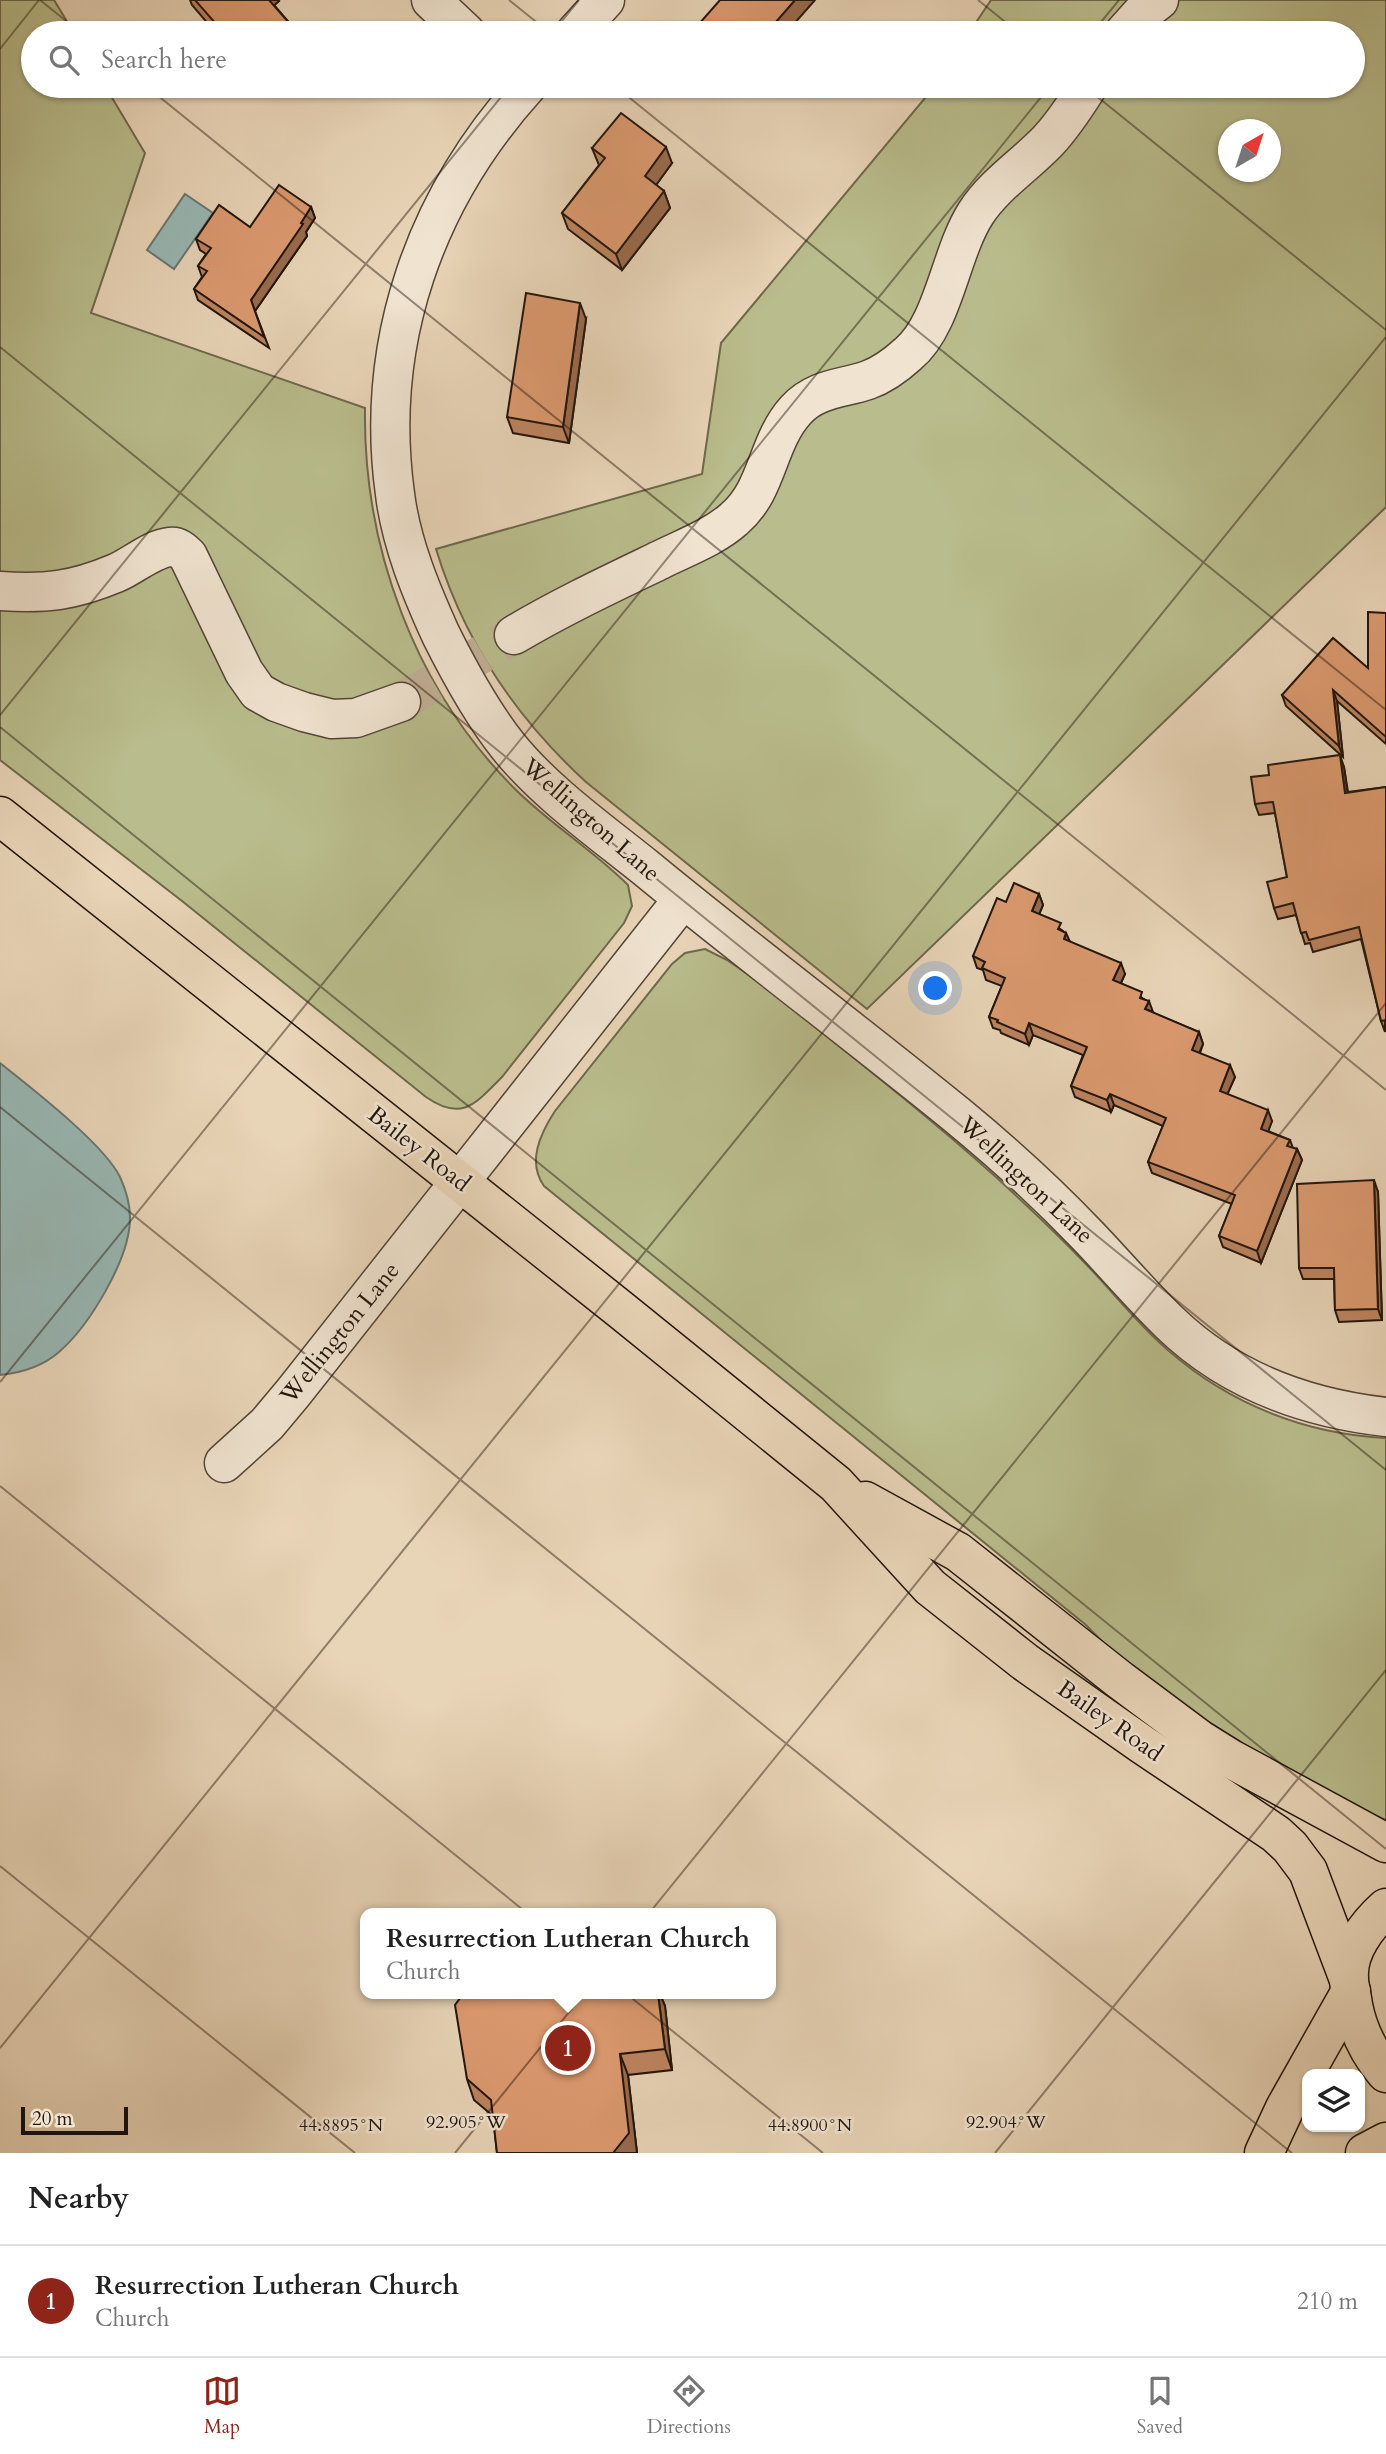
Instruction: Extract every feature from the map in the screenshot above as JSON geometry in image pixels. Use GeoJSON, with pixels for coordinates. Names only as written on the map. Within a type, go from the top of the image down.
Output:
{"type":"FeatureCollection","features":[{"type":"Feature","properties":{"kind":"main road","name":"Bailey Road"},"geometry":{"type":"LineString","coordinates":[[0,816],[836,1484],[930,1587],[1026,1662],[1143,1745],[1261,1822],[1290,1847],[1313,1882],[1350,1984],[1356,2023],[1364,2043],[1386,2073]]}},
{"type":"Feature","properties":{"kind":"main road","name":"Bailey Road"},"geometry":{"type":"LineString","coordinates":[[836,1484],[958,1552],[1119,1681],[1199,1739],[1386,1843]]}},
{"type":"Feature","properties":{"kind":"main road"},"geometry":{"type":"LineString","coordinates":[[1264,2153],[1284,2108],[1350,1984],[1354,1952],[1361,1938],[1386,1908]]}},
{"type":"Feature","properties":{"kind":"main road"},"geometry":{"type":"LineString","coordinates":[[1365,2153],[1386,2142]]}},
{"type":"Feature","properties":{"kind":"street"},"geometry":{"type":"LineString","coordinates":[[431,0],[453,21]]}},
{"type":"Feature","properties":{"kind":"street"},"geometry":{"type":"LineString","coordinates":[[586,21],[605,0]]}},
{"type":"Feature","properties":{"kind":"street"},"geometry":{"type":"LineString","coordinates":[[1135,21],[1158,0]]}},
{"type":"Feature","properties":{"kind":"street","name":"Wellington Lane"},"geometry":{"type":"LineString","coordinates":[[516,98],[490,128],[456,181],[429,234],[403,314],[391,383],[390,429],[395,497],[410,556],[432,614],[460,675],[508,746],[556,795],[959,1117],[1084,1231],[1170,1324],[1204,1351],[1250,1379],[1296,1399],[1348,1413],[1386,1417]]}},
{"type":"Feature","properties":{"kind":"street"},"geometry":{"type":"LineString","coordinates":[[514,635],[560,607],[674,553],[734,520],[762,483],[769,457],[784,428],[801,405],[824,391],[868,380],[909,354],[922,339],[933,319],[951,268],[977,212],[1048,141],[1080,98]]}},
{"type":"Feature","properties":{"kind":"street"},"geometry":{"type":"LineString","coordinates":[[0,591],[44,593],[72,589],[118,572],[169,547],[179,548],[188,556],[244,673],[258,692],[276,702],[332,719],[356,718],[401,702]]}},
{"type":"Feature","properties":{"kind":"street","name":"Wellington Lane"},"geometry":{"type":"LineString","coordinates":[[224,1463],[267,1424],[293,1393],[683,899]]}},
{"type":"Feature","properties":{"kind":"green space"},"geometry":{"type":"Polygon","coordinates":[[[0,0],[54,0],[67,21],[21,21],[21,98],[112,98],[145,153],[91,313],[365,408],[367,460],[374,513],[385,564],[402,614],[423,661],[449,707],[480,750],[542,814],[628,885],[632,906],[624,923],[502,1077],[476,1102],[459,1109],[449,1108],[426,1097],[182,901],[0,760],[0,0]]]}},
{"type":"Feature","properties":{"kind":"green space"},"geometry":{"type":"Polygon","coordinates":[[[991,0],[1386,0],[1386,507],[867,1009],[586,782],[560,757],[515,704],[477,646],[461,615],[436,549],[702,474],[721,343],[925,98],[1365,98],[1365,21],[977,21],[991,0]]]}},
{"type":"Feature","properties":{"kind":"green space"},"geometry":{"type":"Polygon","coordinates":[[[705,949],[755,979],[968,1152],[1062,1239],[1150,1334],[1193,1370],[1243,1401],[1298,1423],[1326,1430],[1386,1438],[1386,1820],[1254,1757],[1124,1664],[1086,1625],[544,1186],[536,1167],[536,1158],[540,1139],[555,1111],[672,964],[685,953],[705,949]]]}},
{"type":"Feature","properties":{"kind":"water"},"geometry":{"type":"Polygon","coordinates":[[[185,194],[213,213],[174,269],[147,250],[185,194]]]}},
{"type":"Feature","properties":{"kind":"water"},"geometry":{"type":"Polygon","coordinates":[[[0,1063],[99,1149],[120,1177],[130,1218],[123,1253],[115,1272],[83,1326],[53,1357],[23,1371],[0,1375],[0,1063]]]}},
{"type":"Feature","properties":{"kind":"building"},"geometry":{"type":"Polygon","coordinates":[[[195,0],[269,0],[287,21],[213,21],[195,0]]]}},
{"type":"Feature","properties":{"kind":"building"},"geometry":{"type":"Polygon","coordinates":[[[720,0],[795,0],[777,21],[702,21],[720,0]]]}},
{"type":"Feature","properties":{"kind":"building"},"geometry":{"type":"Polygon","coordinates":[[[621,113],[666,147],[645,176],[664,191],[616,254],[562,213],[605,158],[592,148],[621,113]]]}},
{"type":"Feature","properties":{"kind":"building"},"geometry":{"type":"Polygon","coordinates":[[[279,185],[311,207],[301,223],[303,224],[251,300],[264,337],[194,289],[207,271],[198,266],[211,248],[196,239],[219,205],[250,227],[279,185]]]}},
{"type":"Feature","properties":{"kind":"building"},"geometry":{"type":"Polygon","coordinates":[[[526,293],[580,303],[563,427],[507,417],[526,293]]]}},
{"type":"Feature","properties":{"kind":"building"},"geometry":{"type":"Polygon","coordinates":[[[1368,612],[1386,613],[1386,737],[1333,690],[1339,746],[1282,695],[1333,638],[1368,668],[1368,612]]]}},
{"type":"Feature","properties":{"kind":"building"},"geometry":{"type":"Polygon","coordinates":[[[1340,755],[1345,793],[1386,787],[1386,1020],[1381,1021],[1359,927],[1309,940],[1306,932],[1301,933],[1293,903],[1274,908],[1267,882],[1287,877],[1273,802],[1255,804],[1251,777],[1269,775],[1268,765],[1340,755]]]}},
{"type":"Feature","properties":{"kind":"building"},"geometry":{"type":"Polygon","coordinates":[[[1014,883],[1039,894],[1032,911],[1061,923],[1058,929],[1066,933],[1064,939],[1121,963],[1113,980],[1142,992],[1140,998],[1149,1001],[1145,1009],[1199,1032],[1192,1050],[1230,1065],[1220,1091],[1268,1110],[1261,1129],[1290,1140],[1287,1146],[1297,1149],[1257,1251],[1219,1236],[1235,1195],[1148,1162],[1166,1118],[1110,1094],[1107,1100],[1071,1086],[1087,1047],[1029,1023],[1025,1034],[989,1017],[1005,978],[982,968],[985,962],[973,956],[997,898],[1006,902],[1014,883]]]}},
{"type":"Feature","properties":{"kind":"building"},"geometry":{"type":"Polygon","coordinates":[[[1374,1180],[1378,1309],[1335,1310],[1334,1268],[1299,1268],[1297,1184],[1374,1180]]]}},
{"type":"Feature","properties":{"kind":"building"},"geometry":{"type":"Polygon","coordinates":[[[459,1999],[659,1999],[665,2049],[620,2054],[629,2133],[613,2153],[497,2153],[491,2100],[467,2079],[455,2005],[459,1999]]]}},
{"type":"Feature","properties":{"kind":"tunnel"},"geometry":{"type":"LineString","coordinates":[[401,702],[514,635]]}},
{"type":"Feature","properties":{"kind":"place","name":"Resurrection Lutheran Church"},"geometry":{"type":"Point","coordinates":[568,2048]}}]}
